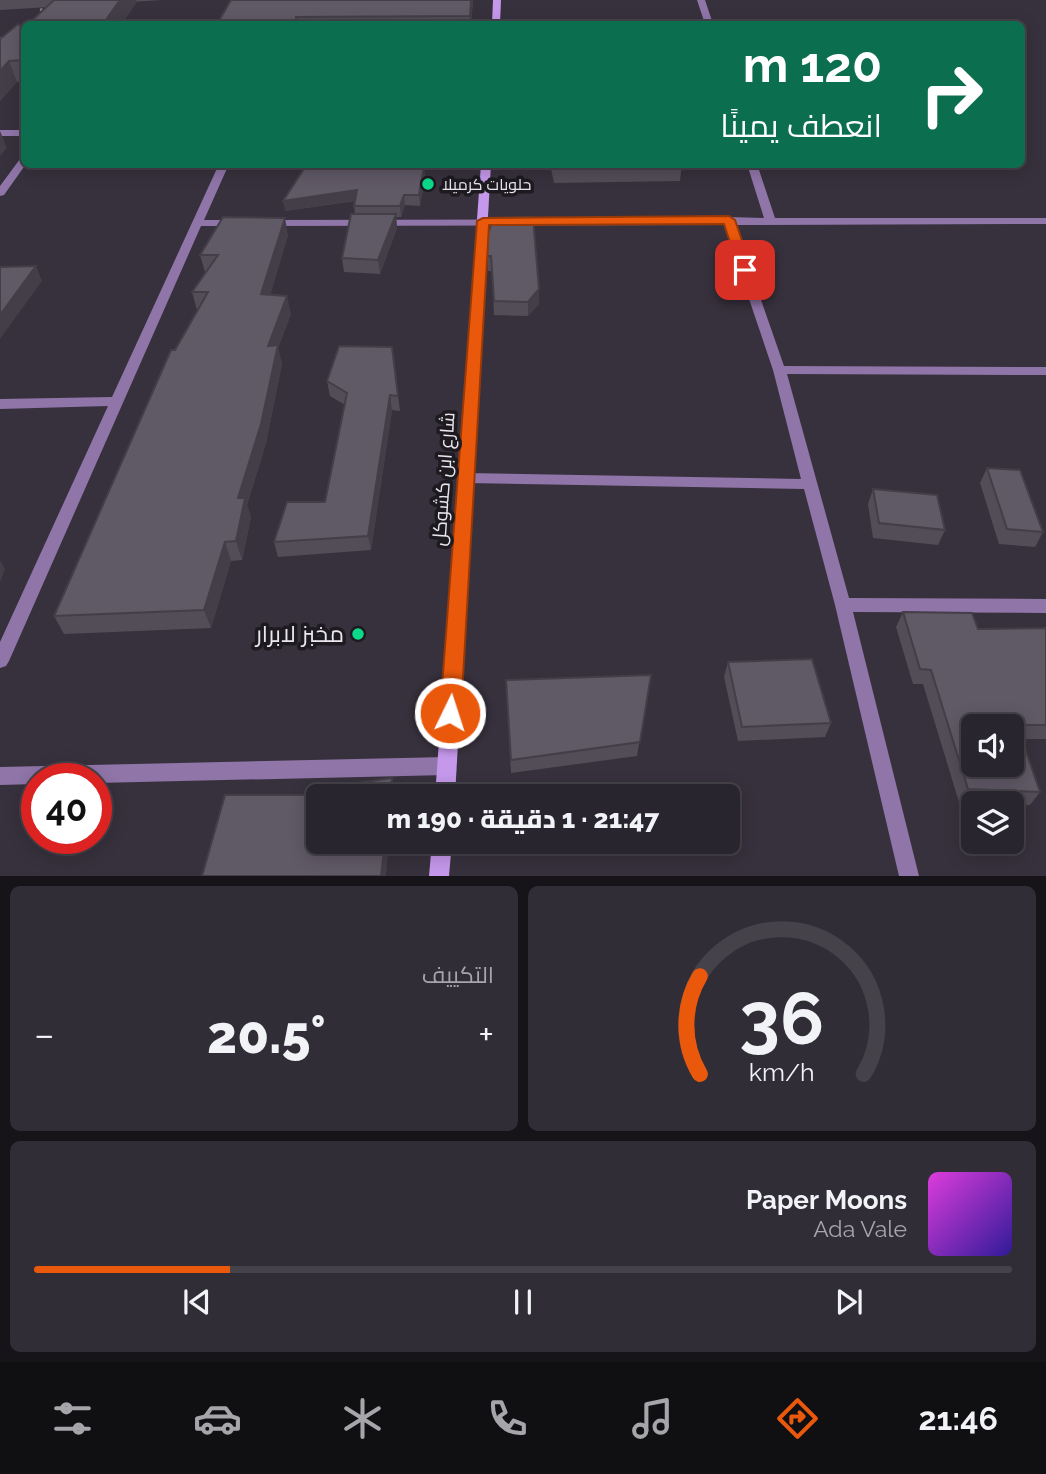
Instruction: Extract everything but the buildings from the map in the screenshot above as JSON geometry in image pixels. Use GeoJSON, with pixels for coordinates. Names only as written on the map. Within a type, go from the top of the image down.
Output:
{"type":"FeatureCollection","features":[{"type":"Feature","properties":{"kind":"street"},"geometry":{"type":"LineString","coordinates":[[496,21],[497,0]]}},
{"type":"Feature","properties":{"kind":"street"},"geometry":{"type":"LineString","coordinates":[[701,0],[708,21]]}},
{"type":"Feature","properties":{"kind":"street"},"geometry":{"type":"LineString","coordinates":[[0,38],[21,38]]}},
{"type":"Feature","properties":{"kind":"street"},"geometry":{"type":"LineString","coordinates":[[0,133],[21,133]]}},
{"type":"Feature","properties":{"kind":"street"},"geometry":{"type":"LineString","coordinates":[[0,194],[21,165]]}},
{"type":"Feature","properties":{"kind":"street"},"geometry":{"type":"LineString","coordinates":[[0,661],[5,637],[117,401],[222,168]]}},
{"type":"Feature","properties":{"kind":"street","name":"شارع ابن كشوكل"},"geometry":{"type":"LineString","coordinates":[[446,784],[486,168]]}},
{"type":"Feature","properties":{"kind":"street"},"geometry":{"type":"LineString","coordinates":[[753,168],[770,220]]}},
{"type":"Feature","properties":{"kind":"street"},"geometry":{"type":"LineString","coordinates":[[729,220],[779,370],[843,605],[909,876]]}},
{"type":"Feature","properties":{"kind":"street"},"geometry":{"type":"LineString","coordinates":[[197,223],[1046,221]]}},
{"type":"Feature","properties":{"kind":"street"},"geometry":{"type":"LineString","coordinates":[[779,370],[1046,371]]}},
{"type":"Feature","properties":{"kind":"street"},"geometry":{"type":"LineString","coordinates":[[0,404],[117,401]]}},
{"type":"Feature","properties":{"kind":"street"},"geometry":{"type":"LineString","coordinates":[[466,478],[810,484]]}},
{"type":"Feature","properties":{"kind":"street"},"geometry":{"type":"LineString","coordinates":[[843,605],[1046,606]]}},
{"type":"Feature","properties":{"kind":"street"},"geometry":{"type":"LineString","coordinates":[[0,776],[447,766]]}},
{"type":"Feature","properties":{"kind":"street"},"geometry":{"type":"LineString","coordinates":[[439,876],[441,854]]}},
{"type":"Feature","properties":{"kind":"path"},"geometry":{"type":"LineString","coordinates":[[49,0],[41,10],[51,9]]}},
{"type":"Feature","properties":{"kind":"place","name":"حلويات كرميلا"},"geometry":{"type":"Point","coordinates":[428,184]}},
{"type":"Feature","properties":{"kind":"place","name":"مخبز لابرار"},"geometry":{"type":"Point","coordinates":[358,634]}},
{"type":"Feature","properties":{"kind":"route"},"geometry":{"type":"LineString","coordinates":[[450,713],[483,221],[729,220],[745,270]]}}]}
